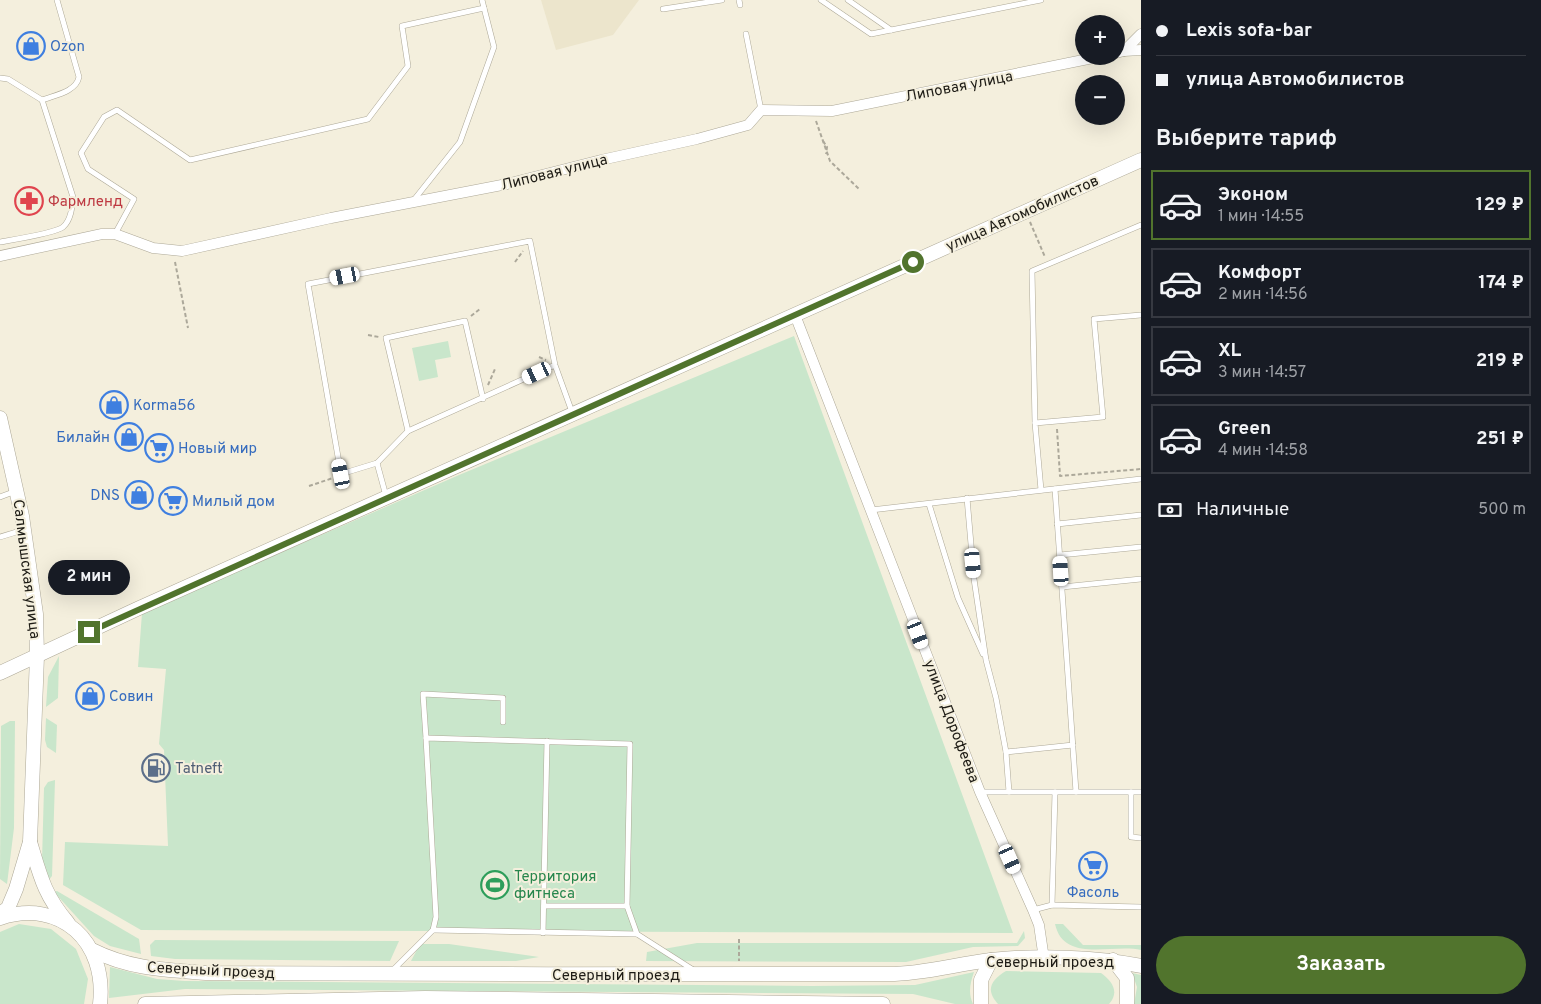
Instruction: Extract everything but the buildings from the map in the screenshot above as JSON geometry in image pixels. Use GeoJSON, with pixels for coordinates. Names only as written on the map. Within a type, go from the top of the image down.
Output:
{"type":"FeatureCollection","features":[{"type":"Feature","properties":{"kind":"main road","name":"улица Автомобилистов"},"geometry":{"type":"LineString","coordinates":[[0,673],[137,609],[387,499],[1141,160]]}},
{"type":"Feature","properties":{"kind":"main road","name":"Салмышская улица"},"geometry":{"type":"LineString","coordinates":[[0,418],[17,491],[36,614],[37,656],[30,842]]}},
{"type":"Feature","properties":{"kind":"main road"},"geometry":{"type":"LineString","coordinates":[[0,914],[8,908],[16,889],[30,842]]}},
{"type":"Feature","properties":{"kind":"main road"},"geometry":{"type":"LineString","coordinates":[[30,842],[43,888],[55,908],[92,950],[101,977],[100,1004]]}},
{"type":"Feature","properties":{"kind":"main road"},"geometry":{"type":"LineString","coordinates":[[0,918],[18,912],[45,914],[70,925]]}},
{"type":"Feature","properties":{"kind":"main road","name":"Северный проезд"},"geometry":{"type":"LineString","coordinates":[[92,950],[114,961],[148,968],[206,973],[914,974],[991,960],[1044,959],[1113,960],[1141,966]]}},
{"type":"Feature","properties":{"kind":"main road"},"geometry":{"type":"LineString","coordinates":[[981,1004],[980,980],[991,960]]}},
{"type":"Feature","properties":{"kind":"main road"},"geometry":{"type":"LineString","coordinates":[[1113,960],[1127,978],[1127,1004]]}},
{"type":"Feature","properties":{"kind":"main road","name":"Северный проезд"},"geometry":{"type":"LineString","coordinates":[[145,1004],[425,1001],[883,1004]]}},
{"type":"Feature","properties":{"kind":"street"},"geometry":{"type":"LineString","coordinates":[[1125,48],[1141,34]]}},
{"type":"Feature","properties":{"kind":"street"},"geometry":{"type":"LineString","coordinates":[[1125,52],[1141,50]]}},
{"type":"Feature","properties":{"kind":"street","name":"Липовая улица"},"geometry":{"type":"LineString","coordinates":[[115,234],[154,248],[182,251],[412,202],[507,184],[697,139],[748,124],[762,110],[832,110],[1075,62]]}},
{"type":"Feature","properties":{"kind":"street"},"geometry":{"type":"LineString","coordinates":[[0,256],[115,234]]}},
{"type":"Feature","properties":{"kind":"street","name":"улица Дорофеева"},"geometry":{"type":"LineString","coordinates":[[795,315],[980,792],[1039,925],[1044,959]]}},
{"type":"Feature","properties":{"kind":"lane"},"geometry":{"type":"LineString","coordinates":[[42,100],[74,88],[79,77],[57,0]]}},
{"type":"Feature","properties":{"kind":"lane"},"geometry":{"type":"LineString","coordinates":[[412,202],[460,142],[494,47],[482,0]]}},
{"type":"Feature","properties":{"kind":"lane"},"geometry":{"type":"LineString","coordinates":[[663,9],[722,0]]}},
{"type":"Feature","properties":{"kind":"lane"},"geometry":{"type":"LineString","coordinates":[[821,0],[871,34],[1041,0]]}},
{"type":"Feature","properties":{"kind":"lane"},"geometry":{"type":"LineString","coordinates":[[848,0],[892,30]]}},
{"type":"Feature","properties":{"kind":"lane"},"geometry":{"type":"LineString","coordinates":[[115,234],[134,199],[88,169],[81,153],[104,117],[117,110],[190,160],[368,119],[408,66],[402,26],[484,8]]}},
{"type":"Feature","properties":{"kind":"lane"},"geometry":{"type":"LineString","coordinates":[[746,34],[762,110]]}},
{"type":"Feature","properties":{"kind":"lane"},"geometry":{"type":"LineString","coordinates":[[0,78],[8,79],[42,100],[73,197],[69,220],[62,228],[0,242]]}},
{"type":"Feature","properties":{"kind":"lane"},"geometry":{"type":"LineString","coordinates":[[1041,490],[1035,423],[1032,271],[1141,225]]}},
{"type":"Feature","properties":{"kind":"lane"},"geometry":{"type":"LineString","coordinates":[[555,365],[408,431],[377,462],[341,474],[308,284],[530,241],[555,365],[574,415]]}},
{"type":"Feature","properties":{"kind":"lane"},"geometry":{"type":"LineString","coordinates":[[1035,423],[1103,417],[1094,319],[1141,315]]}},
{"type":"Feature","properties":{"kind":"lane"},"geometry":{"type":"LineString","coordinates":[[408,431],[386,338],[465,321],[483,398]]}},
{"type":"Feature","properties":{"kind":"lane"},"geometry":{"type":"LineString","coordinates":[[377,462],[387,499]]}},
{"type":"Feature","properties":{"kind":"lane"},"geometry":{"type":"LineString","coordinates":[[871,510],[1141,479]]}},
{"type":"Feature","properties":{"kind":"lane"},"geometry":{"type":"LineString","coordinates":[[1055,489],[1076,792]]}},
{"type":"Feature","properties":{"kind":"lane"},"geometry":{"type":"LineString","coordinates":[[0,497],[17,491]]}},
{"type":"Feature","properties":{"kind":"lane"},"geometry":{"type":"LineString","coordinates":[[967,498],[974,579],[986,660],[996,698],[1006,752],[1009,792]]}},
{"type":"Feature","properties":{"kind":"lane"},"geometry":{"type":"LineString","coordinates":[[929,504],[958,598],[986,660]]}},
{"type":"Feature","properties":{"kind":"lane"},"geometry":{"type":"LineString","coordinates":[[1057,524],[1141,515]]}},
{"type":"Feature","properties":{"kind":"lane"},"geometry":{"type":"LineString","coordinates":[[0,537],[24,530]]}},
{"type":"Feature","properties":{"kind":"lane"},"geometry":{"type":"LineString","coordinates":[[1060,555],[1141,546]]}},
{"type":"Feature","properties":{"kind":"lane"},"geometry":{"type":"LineString","coordinates":[[1062,587],[1141,578]]}},
{"type":"Feature","properties":{"kind":"lane"},"geometry":{"type":"LineString","coordinates":[[389,974],[433,930],[436,917],[423,694],[504,698],[503,722]]}},
{"type":"Feature","properties":{"kind":"lane"},"geometry":{"type":"LineString","coordinates":[[426,738],[630,744],[627,906],[637,934]]}},
{"type":"Feature","properties":{"kind":"lane"},"geometry":{"type":"LineString","coordinates":[[543,933],[547,741]]}},
{"type":"Feature","properties":{"kind":"lane"},"geometry":{"type":"LineString","coordinates":[[1006,752],[1073,746]]}},
{"type":"Feature","properties":{"kind":"lane"},"geometry":{"type":"LineString","coordinates":[[980,792],[1141,792]]}},
{"type":"Feature","properties":{"kind":"lane"},"geometry":{"type":"LineString","coordinates":[[1052,905],[1055,792]]}},
{"type":"Feature","properties":{"kind":"lane"},"geometry":{"type":"LineString","coordinates":[[1131,792],[1131,838],[1141,838]]}},
{"type":"Feature","properties":{"kind":"lane"},"geometry":{"type":"LineString","coordinates":[[1033,910],[1052,905],[1141,907]]}},
{"type":"Feature","properties":{"kind":"lane"},"geometry":{"type":"LineString","coordinates":[[544,906],[627,906]]}},
{"type":"Feature","properties":{"kind":"lane"},"geometry":{"type":"LineString","coordinates":[[433,930],[637,934],[701,975]]}},
{"type":"Feature","properties":{"kind":"path"},"geometry":{"type":"LineString","coordinates":[[813,110],[826,154],[859,189]]}},
{"type":"Feature","properties":{"kind":"path"},"geometry":{"type":"LineString","coordinates":[[822,139],[827,147],[826,154]]}},
{"type":"Feature","properties":{"kind":"path"},"geometry":{"type":"LineString","coordinates":[[1026,211],[1048,264]]}},
{"type":"Feature","properties":{"kind":"path"},"geometry":{"type":"LineString","coordinates":[[174,258],[188,328]]}},
{"type":"Feature","properties":{"kind":"path"},"geometry":{"type":"LineString","coordinates":[[1056,421],[1060,476],[1141,469]]}},
{"type":"Feature","properties":{"kind":"path"},"geometry":{"type":"LineString","coordinates":[[309,486],[341,474]]}},
{"type":"Feature","properties":{"kind":"path"},"geometry":{"type":"LineString","coordinates":[[739,939],[739,967]]}},
{"type":"Feature","properties":{"kind":"shaded area"},"geometry":{"type":"Polygon","coordinates":[[[541,0],[639,0],[613,35],[556,50],[541,0]]]}},
{"type":"Feature","properties":{"kind":"green space"},"geometry":{"type":"Polygon","coordinates":[[[794,336],[1013,933],[141,930],[63,885],[65,842],[168,846],[164,750],[159,744],[166,669],[138,667],[142,613],[459,475],[794,336]]]}},
{"type":"Feature","properties":{"kind":"green space"},"geometry":{"type":"Polygon","coordinates":[[[448,341],[451,357],[435,360],[438,377],[419,381],[412,348],[448,341]]]}},
{"type":"Feature","properties":{"kind":"green space"},"geometry":{"type":"Polygon","coordinates":[[[59,656],[58,698],[46,707],[48,677],[59,656]]]}},
{"type":"Feature","properties":{"kind":"green space"},"geometry":{"type":"Polygon","coordinates":[[[46,718],[57,725],[56,753],[47,747],[45,740],[46,718]]]}},
{"type":"Feature","properties":{"kind":"green space"},"geometry":{"type":"Polygon","coordinates":[[[10,721],[15,721],[14,828],[7,884],[0,879],[1,726],[10,721]]]}},
{"type":"Feature","properties":{"kind":"green space"},"geometry":{"type":"Polygon","coordinates":[[[55,780],[52,876],[48,881],[42,861],[44,788],[48,782],[55,780]]]}},
{"type":"Feature","properties":{"kind":"green space"},"geometry":{"type":"Polygon","coordinates":[[[57,891],[139,939],[141,954],[110,946],[94,936],[54,892],[57,891]]]}},
{"type":"Feature","properties":{"kind":"green space"},"geometry":{"type":"Polygon","coordinates":[[[19,924],[51,929],[76,949],[88,979],[84,1004],[0,1004],[0,932],[19,924]]]}},
{"type":"Feature","properties":{"kind":"green space"},"geometry":{"type":"Polygon","coordinates":[[[1055,924],[1063,924],[1083,945],[1141,945],[1141,950],[1079,948],[1068,944],[1060,936],[1055,924]]]}},
{"type":"Feature","properties":{"kind":"green space"},"geometry":{"type":"Polygon","coordinates":[[[1024,931],[1025,938],[1018,946],[973,947],[906,962],[646,961],[647,952],[697,943],[1017,943],[1024,931]]]}},
{"type":"Feature","properties":{"kind":"green space"},"geometry":{"type":"Polygon","coordinates":[[[155,940],[399,941],[390,961],[175,959],[151,956],[150,945],[155,940]]]}},
{"type":"Feature","properties":{"kind":"green space"},"geometry":{"type":"Polygon","coordinates":[[[420,944],[449,944],[539,957],[516,961],[411,961],[420,944]]]}},
{"type":"Feature","properties":{"kind":"green space"},"geometry":{"type":"Polygon","coordinates":[[[110,967],[157,979],[185,981],[812,986],[915,985],[974,972],[970,988],[973,1004],[955,1004],[913,994],[185,989],[109,998],[110,967]]]}},
{"type":"Feature","properties":{"kind":"green space"},"geometry":{"type":"Polygon","coordinates":[[[1006,971],[1101,973],[1111,983],[1114,995],[1109,1004],[998,1004],[992,994],[991,986],[1006,971]]]}},
{"type":"Feature","properties":{"kind":"green space"},"geometry":{"type":"Polygon","coordinates":[[[1132,973],[1141,975],[1141,1004],[1134,1004],[1137,987],[1132,973]]]}},
{"type":"Feature","properties":{"kind":"place","name":"Ozon"},"geometry":{"type":"Point","coordinates":[31,46]}},
{"type":"Feature","properties":{"kind":"place","name":"Фармленд"},"geometry":{"type":"Point","coordinates":[29,201]}},
{"type":"Feature","properties":{"kind":"place","name":"Korma56"},"geometry":{"type":"Point","coordinates":[114,405]}},
{"type":"Feature","properties":{"kind":"place","name":"Билайн"},"geometry":{"type":"Point","coordinates":[129,437]}},
{"type":"Feature","properties":{"kind":"place","name":"Новый мир"},"geometry":{"type":"Point","coordinates":[159,448]}},
{"type":"Feature","properties":{"kind":"place","name":"DNS"},"geometry":{"type":"Point","coordinates":[139,495]}},
{"type":"Feature","properties":{"kind":"place","name":"Милый дом"},"geometry":{"type":"Point","coordinates":[173,501]}},
{"type":"Feature","properties":{"kind":"place","name":"Совин"},"geometry":{"type":"Point","coordinates":[90,696]}},
{"type":"Feature","properties":{"kind":"place","name":"Tatneft"},"geometry":{"type":"Point","coordinates":[156,768]}},
{"type":"Feature","properties":{"kind":"place","name":"Фасоль"},"geometry":{"type":"Point","coordinates":[1093,866]}},
{"type":"Feature","properties":{"kind":"place","name":"Территория фитнеса"},"geometry":{"type":"Point","coordinates":[495,885]}},
{"type":"Feature","properties":{"kind":"route"},"geometry":{"type":"LineString","coordinates":[[89,632],[913,262]]}}]}
